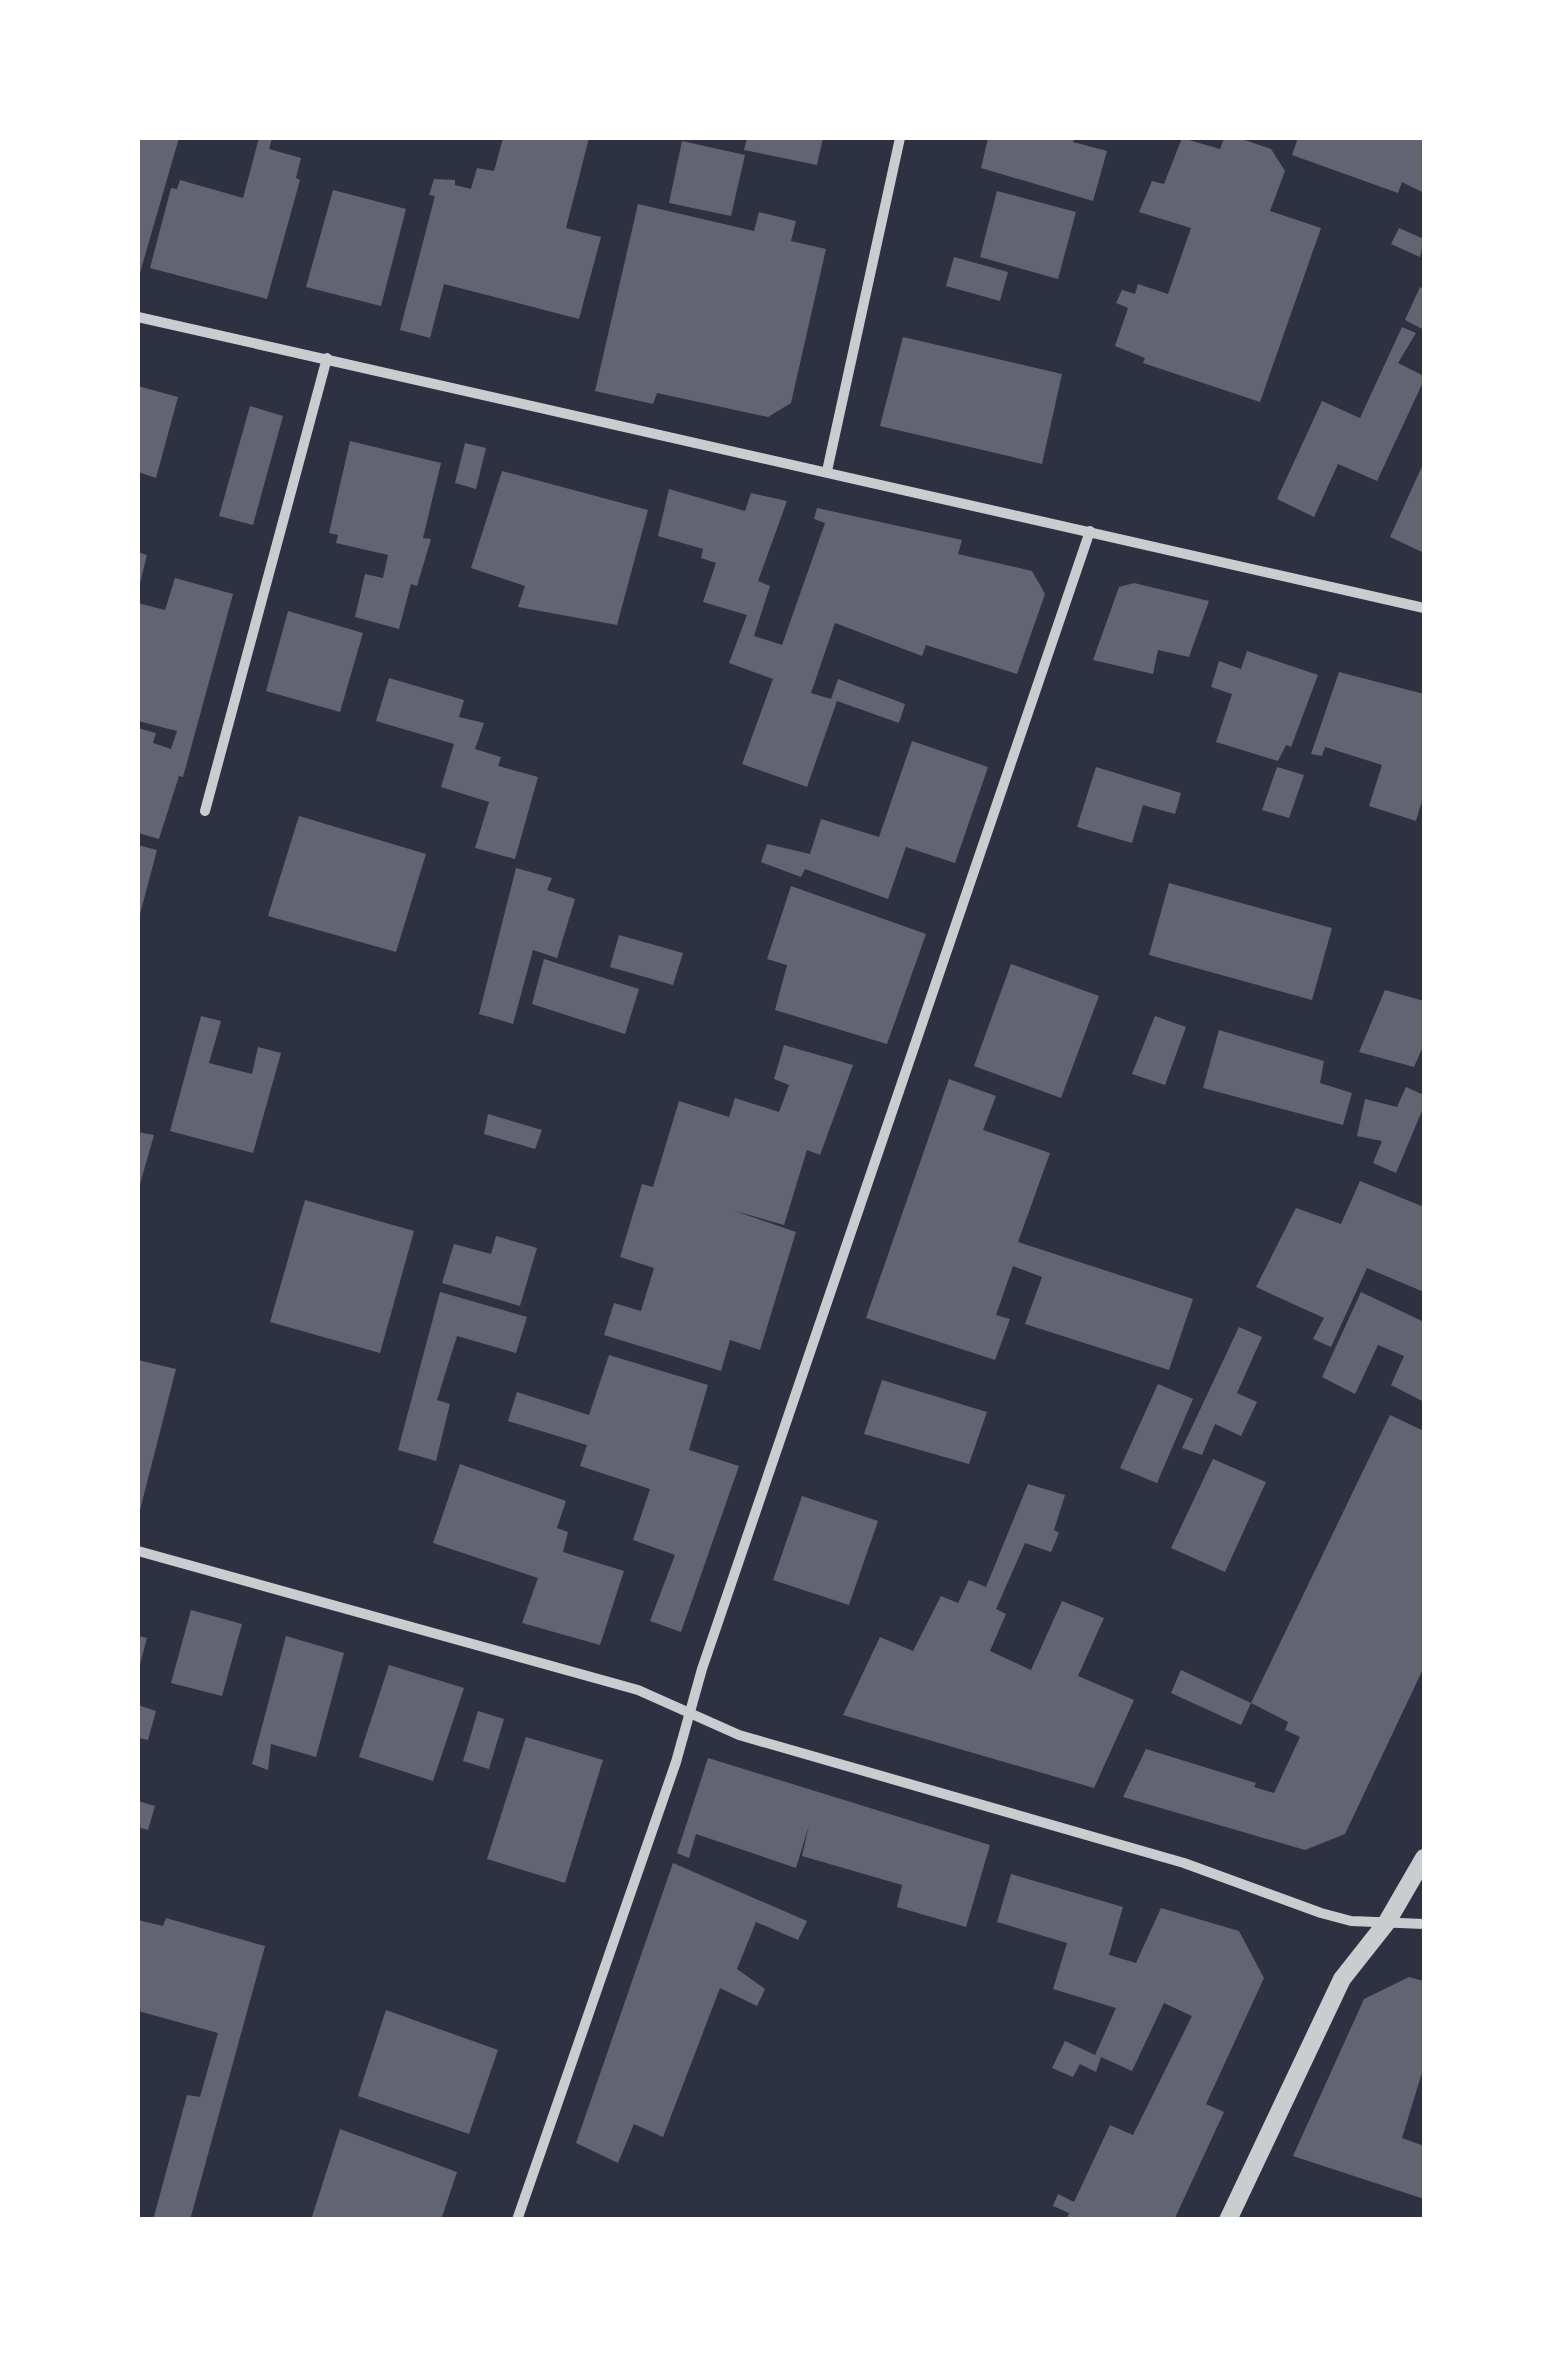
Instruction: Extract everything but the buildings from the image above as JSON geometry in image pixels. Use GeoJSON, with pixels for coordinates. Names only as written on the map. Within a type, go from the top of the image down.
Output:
{"type":"FeatureCollection","features":[{"type":"Feature","properties":{"kind":"street"},"geometry":{"type":"LineString","coordinates":[[827,471],[900,138]]}},
{"type":"Feature","properties":{"kind":"street"},"geometry":{"type":"LineString","coordinates":[[138,317],[1424,608]]}},
{"type":"Feature","properties":{"kind":"street"},"geometry":{"type":"LineString","coordinates":[[205,811],[328,358]]}},
{"type":"Feature","properties":{"kind":"street"},"geometry":{"type":"LineString","coordinates":[[517,2220],[692,1712],[702,1669],[1083,563],[1090,531]]}},
{"type":"Feature","properties":{"kind":"street"},"geometry":{"type":"LineString","coordinates":[[138,1551],[638,1690],[740,1735],[1184,1863],[1321,1913],[1351,1920],[1424,1924]]}},
{"type":"Feature","properties":{"kind":"street"},"geometry":{"type":"LineString","coordinates":[[1228,2220],[1342,1979],[1387,1922],[1424,1858]]}}]}
